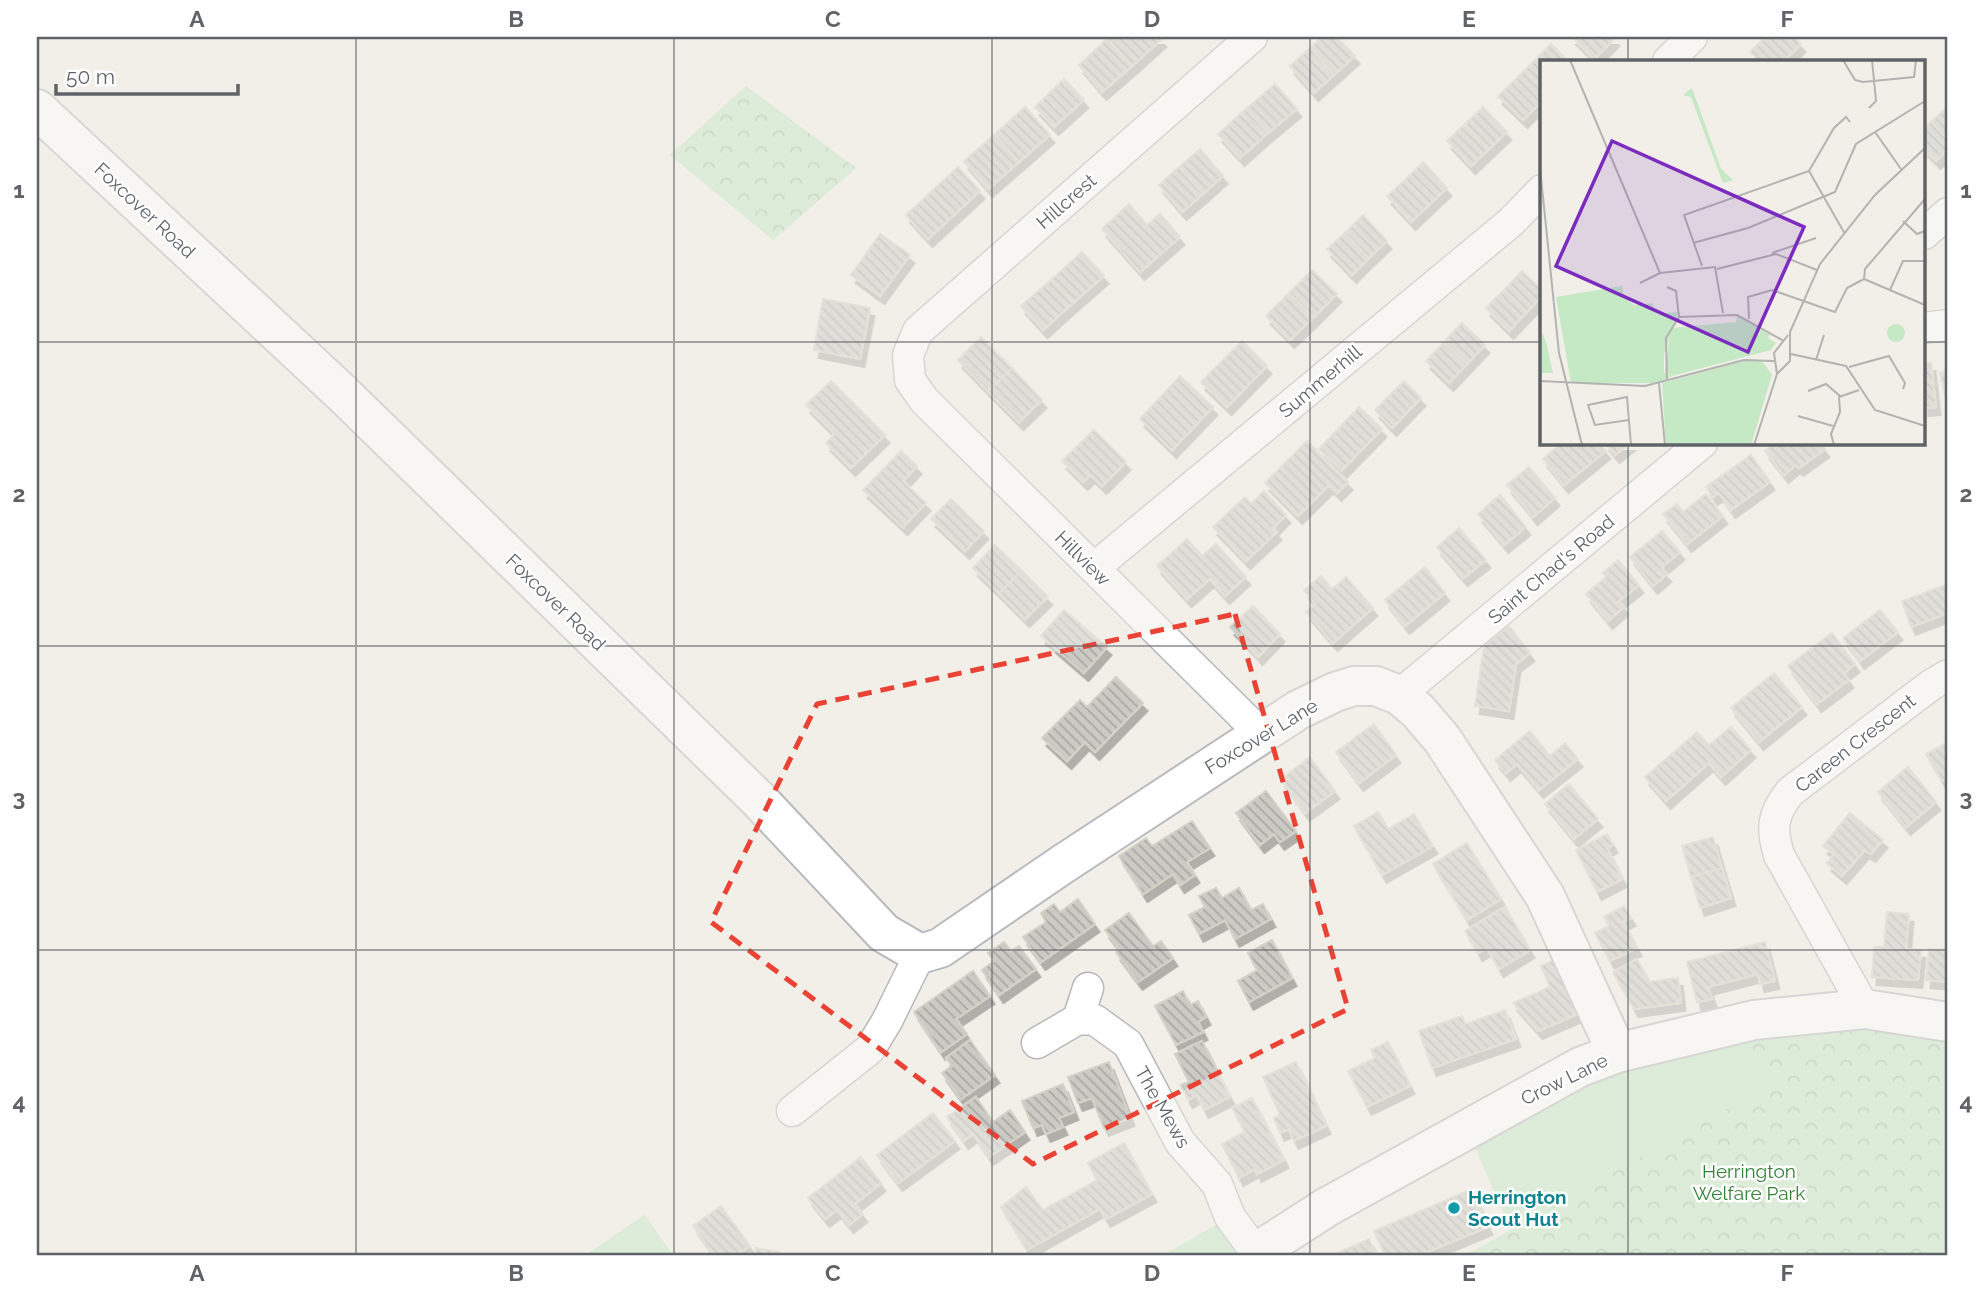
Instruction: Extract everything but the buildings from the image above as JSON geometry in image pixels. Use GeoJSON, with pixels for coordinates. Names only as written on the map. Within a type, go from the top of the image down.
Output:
{"type":"FeatureCollection","features":[{"type":"Feature","properties":{"kind":"street","name":"Hillcrest"},"geometry":{"type":"LineString","coordinates":[[910,380],[908,355],[918,331],[1252,37]]}},
{"type":"Feature","properties":{"kind":"street"},"geometry":{"type":"LineString","coordinates":[[1669,60],[1692,37]]}},
{"type":"Feature","properties":{"kind":"street","name":"Foxcover Road"},"geometry":{"type":"LineString","coordinates":[[37,109],[391,442],[759,800],[884,933],[920,954]]}},
{"type":"Feature","properties":{"kind":"street","name":"Summerhill"},"geometry":{"type":"LineString","coordinates":[[1094,568],[1511,222],[1540,192]]}},
{"type":"Feature","properties":{"kind":"street"},"geometry":{"type":"LineString","coordinates":[[1926,232],[1948,213]]}},
{"type":"Feature","properties":{"kind":"street"},"geometry":{"type":"LineString","coordinates":[[1926,328],[1948,325]]}},
{"type":"Feature","properties":{"kind":"street","name":"Hillview"},"geometry":{"type":"LineString","coordinates":[[910,380],[924,400],[1260,733]]}},
{"type":"Feature","properties":{"kind":"street","name":"Saint Chad's Road"},"geometry":{"type":"LineString","coordinates":[[1399,695],[1701,444]]}},
{"type":"Feature","properties":{"kind":"street","name":"Careen Crescent"},"geometry":{"type":"LineString","coordinates":[[1865,1009],[1779,855],[1773,835],[1775,819],[1790,792],[1948,675]]}},
{"type":"Feature","properties":{"kind":"street","name":"Foxcover Lane"},"geometry":{"type":"LineString","coordinates":[[920,954],[940,948],[1298,710],[1354,686],[1376,686],[1399,695],[1418,711],[1441,739],[1545,895],[1617,1053]]}},
{"type":"Feature","properties":{"kind":"street"},"geometry":{"type":"LineString","coordinates":[[792,1111],[870,1049],[920,954]]}},
{"type":"Feature","properties":{"kind":"street"},"geometry":{"type":"LineString","coordinates":[[1037,1043],[1078,1019],[1088,988]]}},
{"type":"Feature","properties":{"kind":"street","name":"Crow Lane"},"geometry":{"type":"LineString","coordinates":[[1258,1255],[1282,1235],[1327,1207],[1580,1067],[1617,1053],[1754,1020],[1865,1009],[1948,1022]]}},
{"type":"Feature","properties":{"kind":"street","name":"The Mews"},"geometry":{"type":"LineString","coordinates":[[1078,1019],[1095,1020],[1128,1044],[1180,1142],[1217,1184],[1230,1217],[1258,1255]]}},
{"type":"Feature","properties":{"kind":"highlighted area"},"geometry":{"type":"Polygon","coordinates":[[[1235,614],[1348,1009],[1033,1164],[711,922],[817,704],[1235,614]]]}},
{"type":"Feature","properties":{"kind":"green space"},"geometry":{"type":"Polygon","coordinates":[[[746,86],[856,168],[773,240],[670,155],[746,86]]]}},
{"type":"Feature","properties":{"kind":"green space","name":"Herrington Welfare Park"},"geometry":{"type":"Polygon","coordinates":[[[1853,1019],[1948,1034],[1948,1255],[1466,1255],[1772,1084],[1752,1051],[1756,1031],[1853,1019]]]}},
{"type":"Feature","properties":{"kind":"green space"},"geometry":{"type":"Polygon","coordinates":[[[1756,1031],[1752,1051],[1773,1084],[1511,1231],[1472,1140],[1584,1078],[1756,1031]]]}},
{"type":"Feature","properties":{"kind":"green space"},"geometry":{"type":"Polygon","coordinates":[[[644,1215],[673,1255],[586,1255],[644,1215]]]}},
{"type":"Feature","properties":{"kind":"green space"},"geometry":{"type":"Polygon","coordinates":[[[1230,1217],[1258,1255],[1163,1255],[1230,1217]]]}},
{"type":"Feature","properties":{"kind":"place","name":"Herrington Scout Hut"},"geometry":{"type":"Point","coordinates":[1454,1208]}}]}
